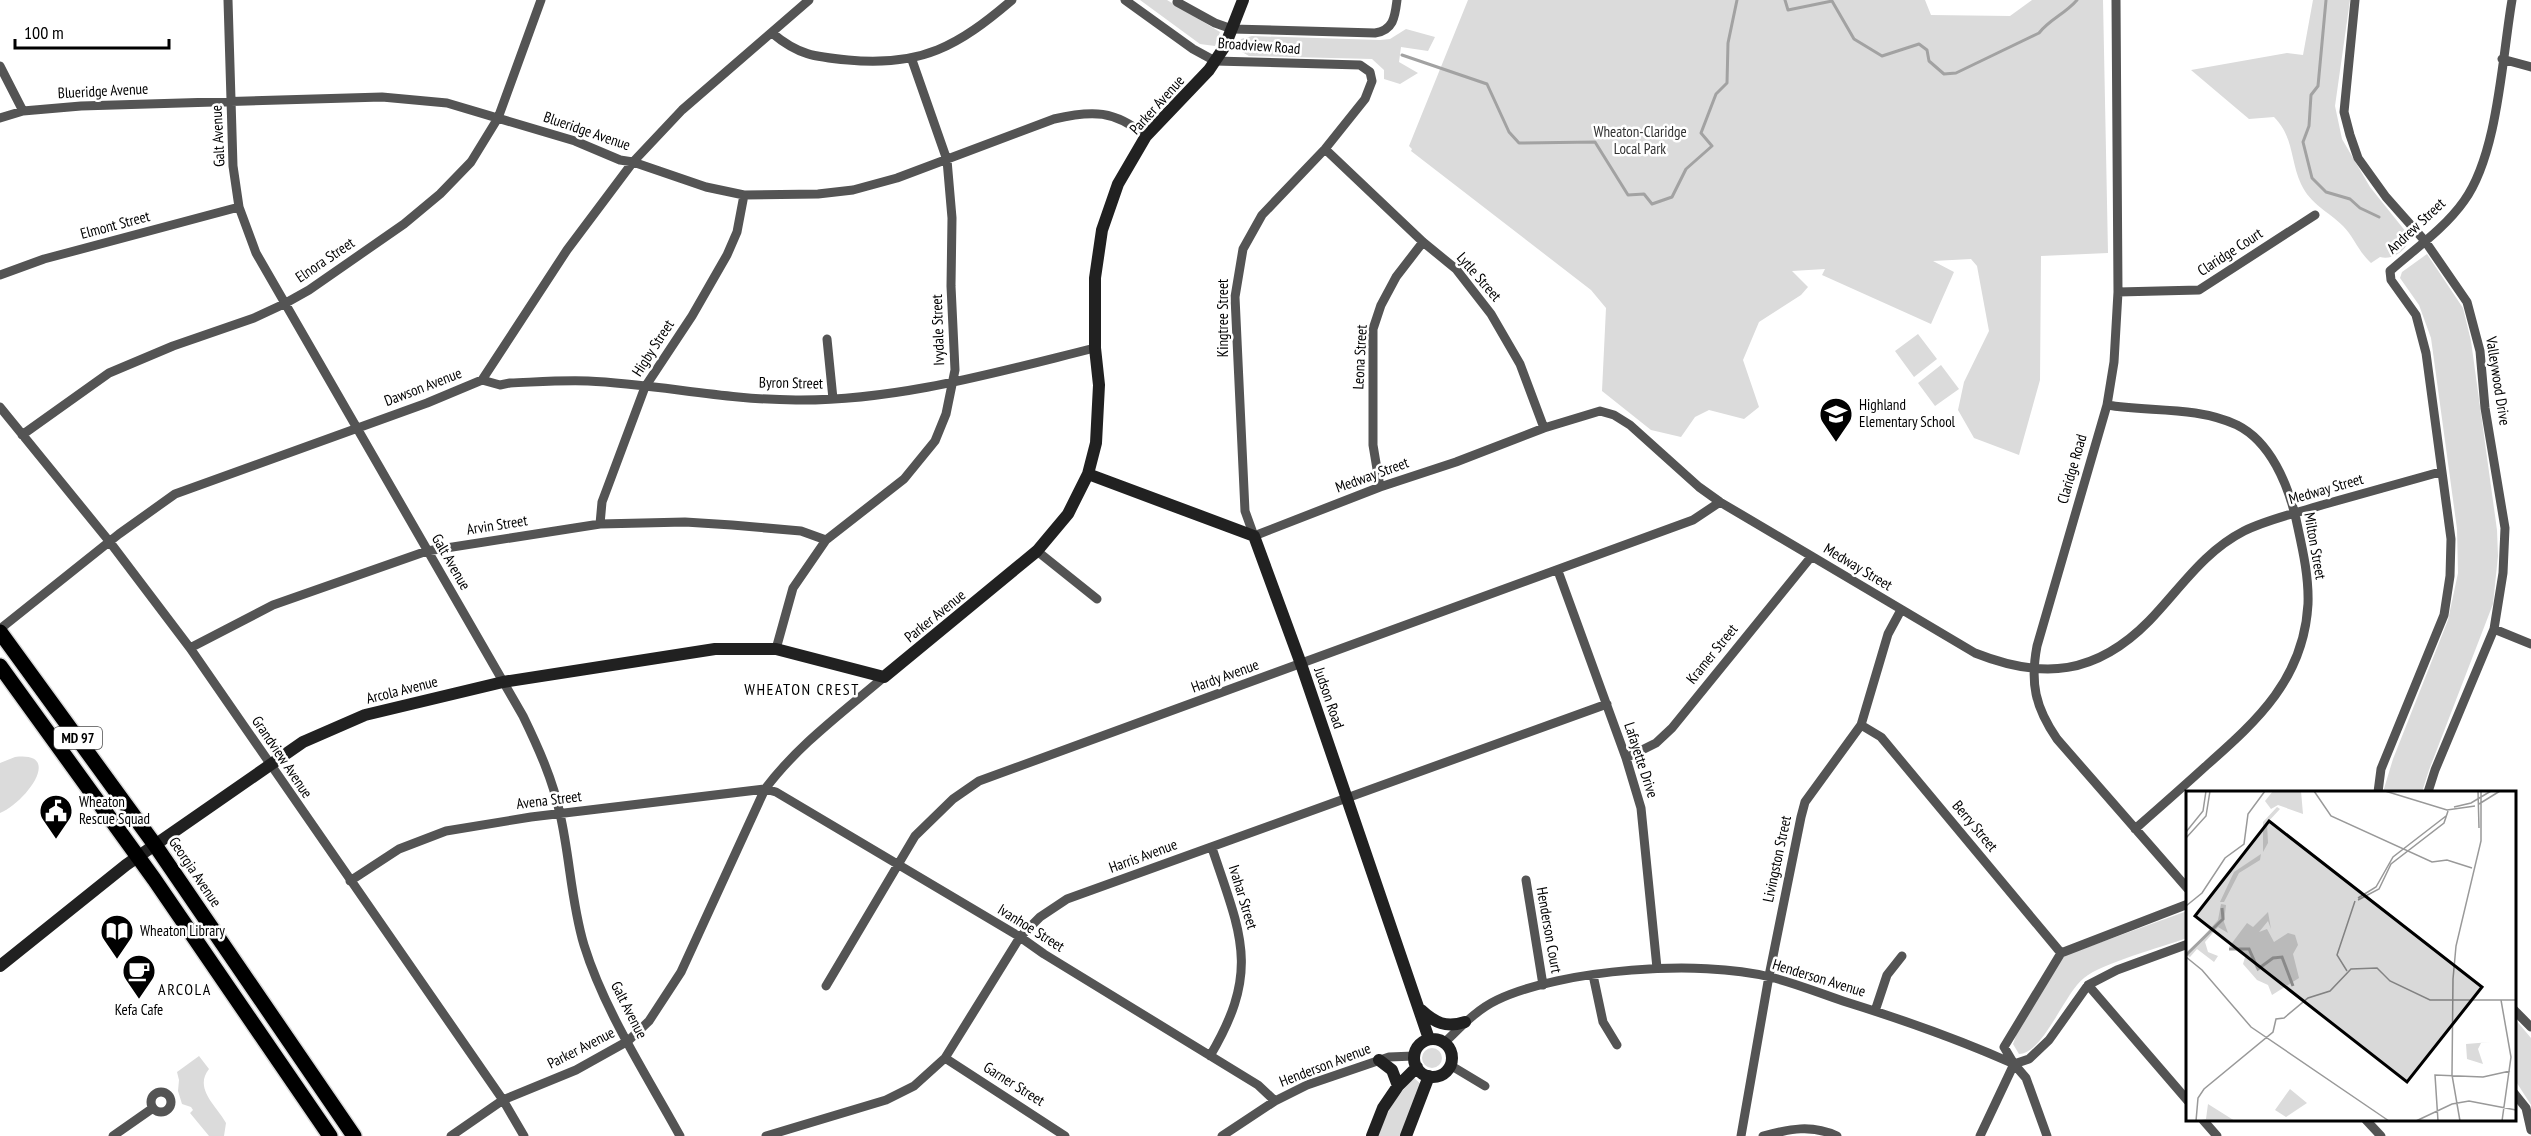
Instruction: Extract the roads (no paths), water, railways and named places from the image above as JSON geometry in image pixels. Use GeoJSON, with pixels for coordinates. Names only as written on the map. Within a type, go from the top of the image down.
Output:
{"type":"FeatureCollection","features":[{"type":"Feature","properties":{"kind":"main road","name":"Georgia Avenue"},"geometry":{"type":"LineString","coordinates":[[0,630],[155,845],[354,1136]]}},
{"type":"Feature","properties":{"kind":"main road","name":"MD 97"},"geometry":{"type":"LineString","coordinates":[[0,666],[138,857],[330,1136]]}},
{"type":"Feature","properties":{"kind":"street","name":"Galt Avenue"},"geometry":{"type":"LineString","coordinates":[[228,0],[233,166],[239,207],[256,253],[536,743],[560,814],[575,913],[584,946],[606,1003],[680,1136]]}},
{"type":"Feature","properties":{"kind":"street","name":"Elnora Street"},"geometry":{"type":"LineString","coordinates":[[22,435],[109,373],[173,346],[254,318],[309,290],[404,224],[440,194],[471,162],[498,118],[541,0]]}},
{"type":"Feature","properties":{"kind":"street","name":"Dawson Avenue"},"geometry":{"type":"LineString","coordinates":[[0,630],[109,541],[175,494],[427,403],[482,380],[567,250],[633,162],[682,110],[810,0]]}},
{"type":"Feature","properties":{"kind":"street"},"geometry":{"type":"LineString","coordinates":[[772,33],[789,48],[822,58],[870,62],[912,60],[948,46],[979,28],[1012,0]]}},
{"type":"Feature","properties":{"kind":"street","name":"Broadview Road"},"geometry":{"type":"LineString","coordinates":[[1125,0],[1193,49],[1215,61],[1360,65],[1370,72]]}},
{"type":"Feature","properties":{"kind":"street","name":"Parker Avenue"},"geometry":{"type":"LineString","coordinates":[[451,1136],[502,1100],[576,1071],[628,1041],[649,1021],[681,972],[765,789],[781,768],[812,736],[1037,551],[1068,514],[1088,474],[1096,443],[1098,417],[1095,278],[1102,230],[1118,184],[1146,136],[1215,61],[1225,46],[1243,0]]}},
{"type":"Feature","properties":{"kind":"street","name":"Broadview Road"},"geometry":{"type":"LineString","coordinates":[[1178,2],[1215,23],[1232,29],[1376,33],[1388,29],[1394,19],[1397,0]]}},
{"type":"Feature","properties":{"kind":"street","name":"Claridge Road"},"geometry":{"type":"LineString","coordinates":[[2116,0],[2118,292],[2114,362],[2107,405],[2032,670],[2036,697],[2047,724],[2057,739],[2186,888]]}},
{"type":"Feature","properties":{"kind":"street","name":"Valleywood Drive"},"geometry":{"type":"LineString","coordinates":[[2355,0],[2344,112],[2350,135],[2358,158],[2379,187],[2425,241],[2467,302],[2480,351],[2485,408],[2505,528],[2503,573],[2494,629],[2428,791]]}},
{"type":"Feature","properties":{"kind":"street","name":"Andrew Street"},"geometry":{"type":"LineString","coordinates":[[2440,472],[2426,353],[2416,315],[2391,280],[2390,271],[2425,241],[2464,201],[2483,167],[2493,126],[2512,0]]}},
{"type":"Feature","properties":{"kind":"street"},"geometry":{"type":"LineString","coordinates":[[2502,59],[2531,67]]}},
{"type":"Feature","properties":{"kind":"street","name":"Ivydale Street"},"geometry":{"type":"LineString","coordinates":[[776,649],[793,588],[826,540],[904,479],[935,441],[946,414],[955,370],[951,286],[952,218],[947,160],[912,60]]}},
{"type":"Feature","properties":{"kind":"street"},"geometry":{"type":"LineString","coordinates":[[0,66],[23,111]]}},
{"type":"Feature","properties":{"kind":"street","name":"Kingtree Street"},"geometry":{"type":"LineString","coordinates":[[1254,536],[1245,511],[1235,297],[1238,268],[1243,249],[1262,215],[1325,149],[1365,99],[1372,81],[1370,72]]}},
{"type":"Feature","properties":{"kind":"street","name":"Blueridge Avenue"},"geometry":{"type":"LineString","coordinates":[[0,118],[23,111],[81,106],[382,97],[447,103],[575,141],[620,160],[633,162],[706,187],[744,195],[818,194],[852,190],[897,178],[1054,119],[1080,113],[1116,116],[1146,136]]}},
{"type":"Feature","properties":{"kind":"street","name":"Lytle Street"},"geometry":{"type":"LineString","coordinates":[[1325,149],[1423,242],[1456,269],[1491,314],[1520,364],[1544,428]]}},
{"type":"Feature","properties":{"kind":"street","name":"Higby Street"},"geometry":{"type":"LineString","coordinates":[[600,524],[602,502],[645,387],[692,316],[727,255],[737,232],[744,195]]}},
{"type":"Feature","properties":{"kind":"street","name":"Elmont Street"},"geometry":{"type":"LineString","coordinates":[[0,275],[44,259],[239,207]]}},
{"type":"Feature","properties":{"kind":"street","name":"Claridge Court"},"geometry":{"type":"LineString","coordinates":[[2118,292],[2199,290],[2315,215]]}},
{"type":"Feature","properties":{"kind":"street","name":"Leona Street"},"geometry":{"type":"LineString","coordinates":[[1380,487],[1373,445],[1373,329],[1381,305],[1396,277],[1423,242]]}},
{"type":"Feature","properties":{"kind":"street"},"geometry":{"type":"LineString","coordinates":[[827,339],[833,399]]}},
{"type":"Feature","properties":{"kind":"street","name":"Byron Street"},"geometry":{"type":"LineString","coordinates":[[482,380],[501,385],[510,382],[588,381],[763,398],[833,399],[952,384],[1095,348]]}},
{"type":"Feature","properties":{"kind":"street","name":"Milton Street"},"geometry":{"type":"LineString","coordinates":[[2107,405],[2195,412],[2238,426],[2270,456],[2287,487],[2306,563],[2308,605],[2300,648],[2279,693],[2254,724],[2135,829]]}},
{"type":"Feature","properties":{"kind":"street","name":"Grandview Avenue"},"geometry":{"type":"LineString","coordinates":[[0,407],[109,541],[190,648],[502,1100],[524,1136]]}},
{"type":"Feature","properties":{"kind":"street","name":"Medway Street"},"geometry":{"type":"LineString","coordinates":[[1254,536],[1380,487],[1456,462],[1544,428],[1600,411],[1614,415],[1630,425],[1699,487],[1720,502],[1811,557],[1975,653],[2001,664],[2032,670],[2075,666],[2097,659],[2123,645],[2149,621],[2198,564],[2245,531],[2294,513],[2440,472]]}},
{"type":"Feature","properties":{"kind":"street"},"geometry":{"type":"LineString","coordinates":[[2378,791],[2382,769],[2444,615],[2450,576],[2451,539],[2440,472]]}},
{"type":"Feature","properties":{"kind":"street"},"geometry":{"type":"LineString","coordinates":[[1088,474],[1254,536]]}},
{"type":"Feature","properties":{"kind":"street","name":"Hardy Avenue"},"geometry":{"type":"LineString","coordinates":[[826,986],[897,864],[930,819],[952,799],[979,781],[1558,571],[1693,520],[1720,502]]}},
{"type":"Feature","properties":{"kind":"street","name":"Arvin Street"},"geometry":{"type":"LineString","coordinates":[[190,648],[273,605],[427,551],[600,524],[685,522],[732,525],[801,531],[826,540]]}},
{"type":"Feature","properties":{"kind":"street","name":"Judson Road"},"geometry":{"type":"LineString","coordinates":[[1254,536],[1301,664],[1430,1039]]}},
{"type":"Feature","properties":{"kind":"street"},"geometry":{"type":"LineString","coordinates":[[1037,551],[1097,599]]}},
{"type":"Feature","properties":{"kind":"street","name":"Kramer Street"},"geometry":{"type":"LineString","coordinates":[[1626,758],[1656,743],[1672,728],[1811,557]]}},
{"type":"Feature","properties":{"kind":"street","name":"Lafayette Drive"},"geometry":{"type":"LineString","coordinates":[[1558,571],[1626,758],[1641,808],[1657,968]]}},
{"type":"Feature","properties":{"kind":"street","name":"Livingston Street"},"geometry":{"type":"LineString","coordinates":[[1741,1136],[1768,976],[1805,802],[1861,725],[1888,634],[1901,610]]}},
{"type":"Feature","properties":{"kind":"street"},"geometry":{"type":"LineString","coordinates":[[2494,629],[2531,644]]}},
{"type":"Feature","properties":{"kind":"street","name":"Arcola Avenue"},"geometry":{"type":"LineString","coordinates":[[0,966],[138,857],[303,742],[365,715],[502,682],[715,649],[776,649],[884,678]]}},
{"type":"Feature","properties":{"kind":"street","name":"Harris Avenue"},"geometry":{"type":"LineString","coordinates":[[766,1136],[886,1100],[914,1086],[945,1058],[1020,937],[1040,917],[1067,899],[1607,705]]}},
{"type":"Feature","properties":{"kind":"street","name":"Berry Street"},"geometry":{"type":"LineString","coordinates":[[1861,725],[1881,737],[2061,953]]}},
{"type":"Feature","properties":{"kind":"street","name":"Ivanhoe Street"},"geometry":{"type":"LineString","coordinates":[[765,789],[776,792],[1020,937],[1258,1085],[1275,1101]]}},
{"type":"Feature","properties":{"kind":"street","name":"Avena Street"},"geometry":{"type":"LineString","coordinates":[[350,881],[399,849],[446,831],[531,816],[765,789]]}},
{"type":"Feature","properties":{"kind":"street","name":"Ivahar Street"},"geometry":{"type":"LineString","coordinates":[[1210,1056],[1226,1029],[1236,1004],[1242,978],[1242,951],[1237,922],[1212,848]]}},
{"type":"Feature","properties":{"kind":"street","name":"Henderson Court"},"geometry":{"type":"LineString","coordinates":[[1526,880],[1544,985]]}},
{"type":"Feature","properties":{"kind":"street"},"geometry":{"type":"LineString","coordinates":[[2047,1136],[2026,1078],[2004,1047],[2061,953],[2186,904]]}},
{"type":"Feature","properties":{"kind":"street"},"geometry":{"type":"LineString","coordinates":[[1980,1136],[2014,1064],[2029,1059],[2049,1040],[2088,985],[2117,970],[2186,944]]}},
{"type":"Feature","properties":{"kind":"street"},"geometry":{"type":"LineString","coordinates":[[1875,1011],[1887,975],[1902,956]]}},
{"type":"Feature","properties":{"kind":"street","name":"Henderson Avenue"},"geometry":{"type":"LineString","coordinates":[[1444,1043],[1465,1022],[1498,999],[1544,985],[1593,975],[1657,968],[1699,967],[1768,976],[1972,1045],[2014,1064]]}},
{"type":"Feature","properties":{"kind":"street"},"geometry":{"type":"LineString","coordinates":[[1593,975],[1603,1022],[1617,1045]]}},
{"type":"Feature","properties":{"kind":"street"},"geometry":{"type":"LineString","coordinates":[[2088,985],[2186,1099]]}},
{"type":"Feature","properties":{"kind":"street"},"geometry":{"type":"LineString","coordinates":[[1420,1010],[1442,1024],[1452,1026],[1465,1022]]}},
{"type":"Feature","properties":{"kind":"street"},"geometry":{"type":"LineString","coordinates":[[2516,1012],[2531,1027]]}},
{"type":"Feature","properties":{"kind":"street"},"geometry":{"type":"LineString","coordinates":[[1372,1136],[1383,1108],[1415,1062],[1419,1045],[1430,1039],[1444,1043],[1451,1053],[1450,1065],[1443,1074],[1429,1076]]}},
{"type":"Feature","properties":{"kind":"street","name":"Henderson Avenue"},"geometry":{"type":"LineString","coordinates":[[1222,1136],[1275,1101],[1307,1085],[1379,1060],[1405,1055],[1415,1062]]}},
{"type":"Feature","properties":{"kind":"street","name":"Garner Street"},"geometry":{"type":"LineString","coordinates":[[945,1058],[1065,1136]]}},
{"type":"Feature","properties":{"kind":"street"},"geometry":{"type":"LineString","coordinates":[[1379,1060],[1392,1070],[1398,1086]]}},
{"type":"Feature","properties":{"kind":"street"},"geometry":{"type":"LineString","coordinates":[[1415,1062],[1429,1076]]}},
{"type":"Feature","properties":{"kind":"street"},"geometry":{"type":"LineString","coordinates":[[1450,1065],[1485,1086]]}},
{"type":"Feature","properties":{"kind":"street"},"geometry":{"type":"LineString","coordinates":[[1406,1136],[1429,1076]]}},
{"type":"Feature","properties":{"kind":"street"},"geometry":{"type":"LineString","coordinates":[[2516,1096],[2526,1108],[2531,1130]]}},
{"type":"Feature","properties":{"kind":"street"},"geometry":{"type":"LineString","coordinates":[[113,1136],[153,1108]]}},
{"type":"Feature","properties":{"kind":"street"},"geometry":{"type":"LineString","coordinates":[[2205,1121],[2217,1136]]}},
{"type":"Feature","properties":{"kind":"street"},"geometry":{"type":"LineString","coordinates":[[2368,1121],[2380,1136]]}},
{"type":"Feature","properties":{"kind":"street"},"geometry":{"type":"LineString","coordinates":[[1763,1136],[1808,1127],[1825,1130],[1837,1136]]}},
{"type":"Feature","properties":{"kind":"waterway"},"geometry":{"type":"LineString","coordinates":[[1402,55],[1487,84],[1509,132],[1519,143],[1595,142],[1628,195],[1644,194],[1652,204],[1672,197],[1686,169],[1712,146],[1701,133],[1716,94],[1727,83],[1728,43],[1737,0]]}},
{"type":"Feature","properties":{"kind":"waterway"},"geometry":{"type":"LineString","coordinates":[[1785,0],[1788,10],[1832,1],[1854,39],[1882,56],[1919,44],[1927,50],[1929,61],[1944,74],[1956,73],[2039,33],[2077,0]]}},
{"type":"Feature","properties":{"kind":"waterway"},"geometry":{"type":"LineString","coordinates":[[2326,0],[2318,86],[2311,95],[2309,126],[2303,142],[2312,178],[2326,192],[2350,199],[2360,208],[2379,217]]}},
{"type":"Feature","properties":{"kind":"place","name":"Highland Elementary School"},"geometry":{"type":"Point","coordinates":[1836,443]}},
{"type":"Feature","properties":{"kind":"place","name":"Wheaton Rescue Squad"},"geometry":{"type":"Point","coordinates":[56,840]}},
{"type":"Feature","properties":{"kind":"place","name":"Wheaton Library"},"geometry":{"type":"Point","coordinates":[117,960]}},
{"type":"Feature","properties":{"kind":"place","name":"Kefa Cafe"},"geometry":{"type":"Point","coordinates":[139,1000]}},
{"type":"Feature","properties":{"kind":"district","name":"WHEATON CREST"},"geometry":{"type":"Point","coordinates":[802,689]}},
{"type":"Feature","properties":{"kind":"district","name":"ARCOLA"},"geometry":{"type":"Point","coordinates":[185,989]}},
{"type":"Feature","properties":{"kind":"park label","name":"Wheaton-Claridge Local Park"},"geometry":{"type":"Point","coordinates":[1640,140]}}]}
